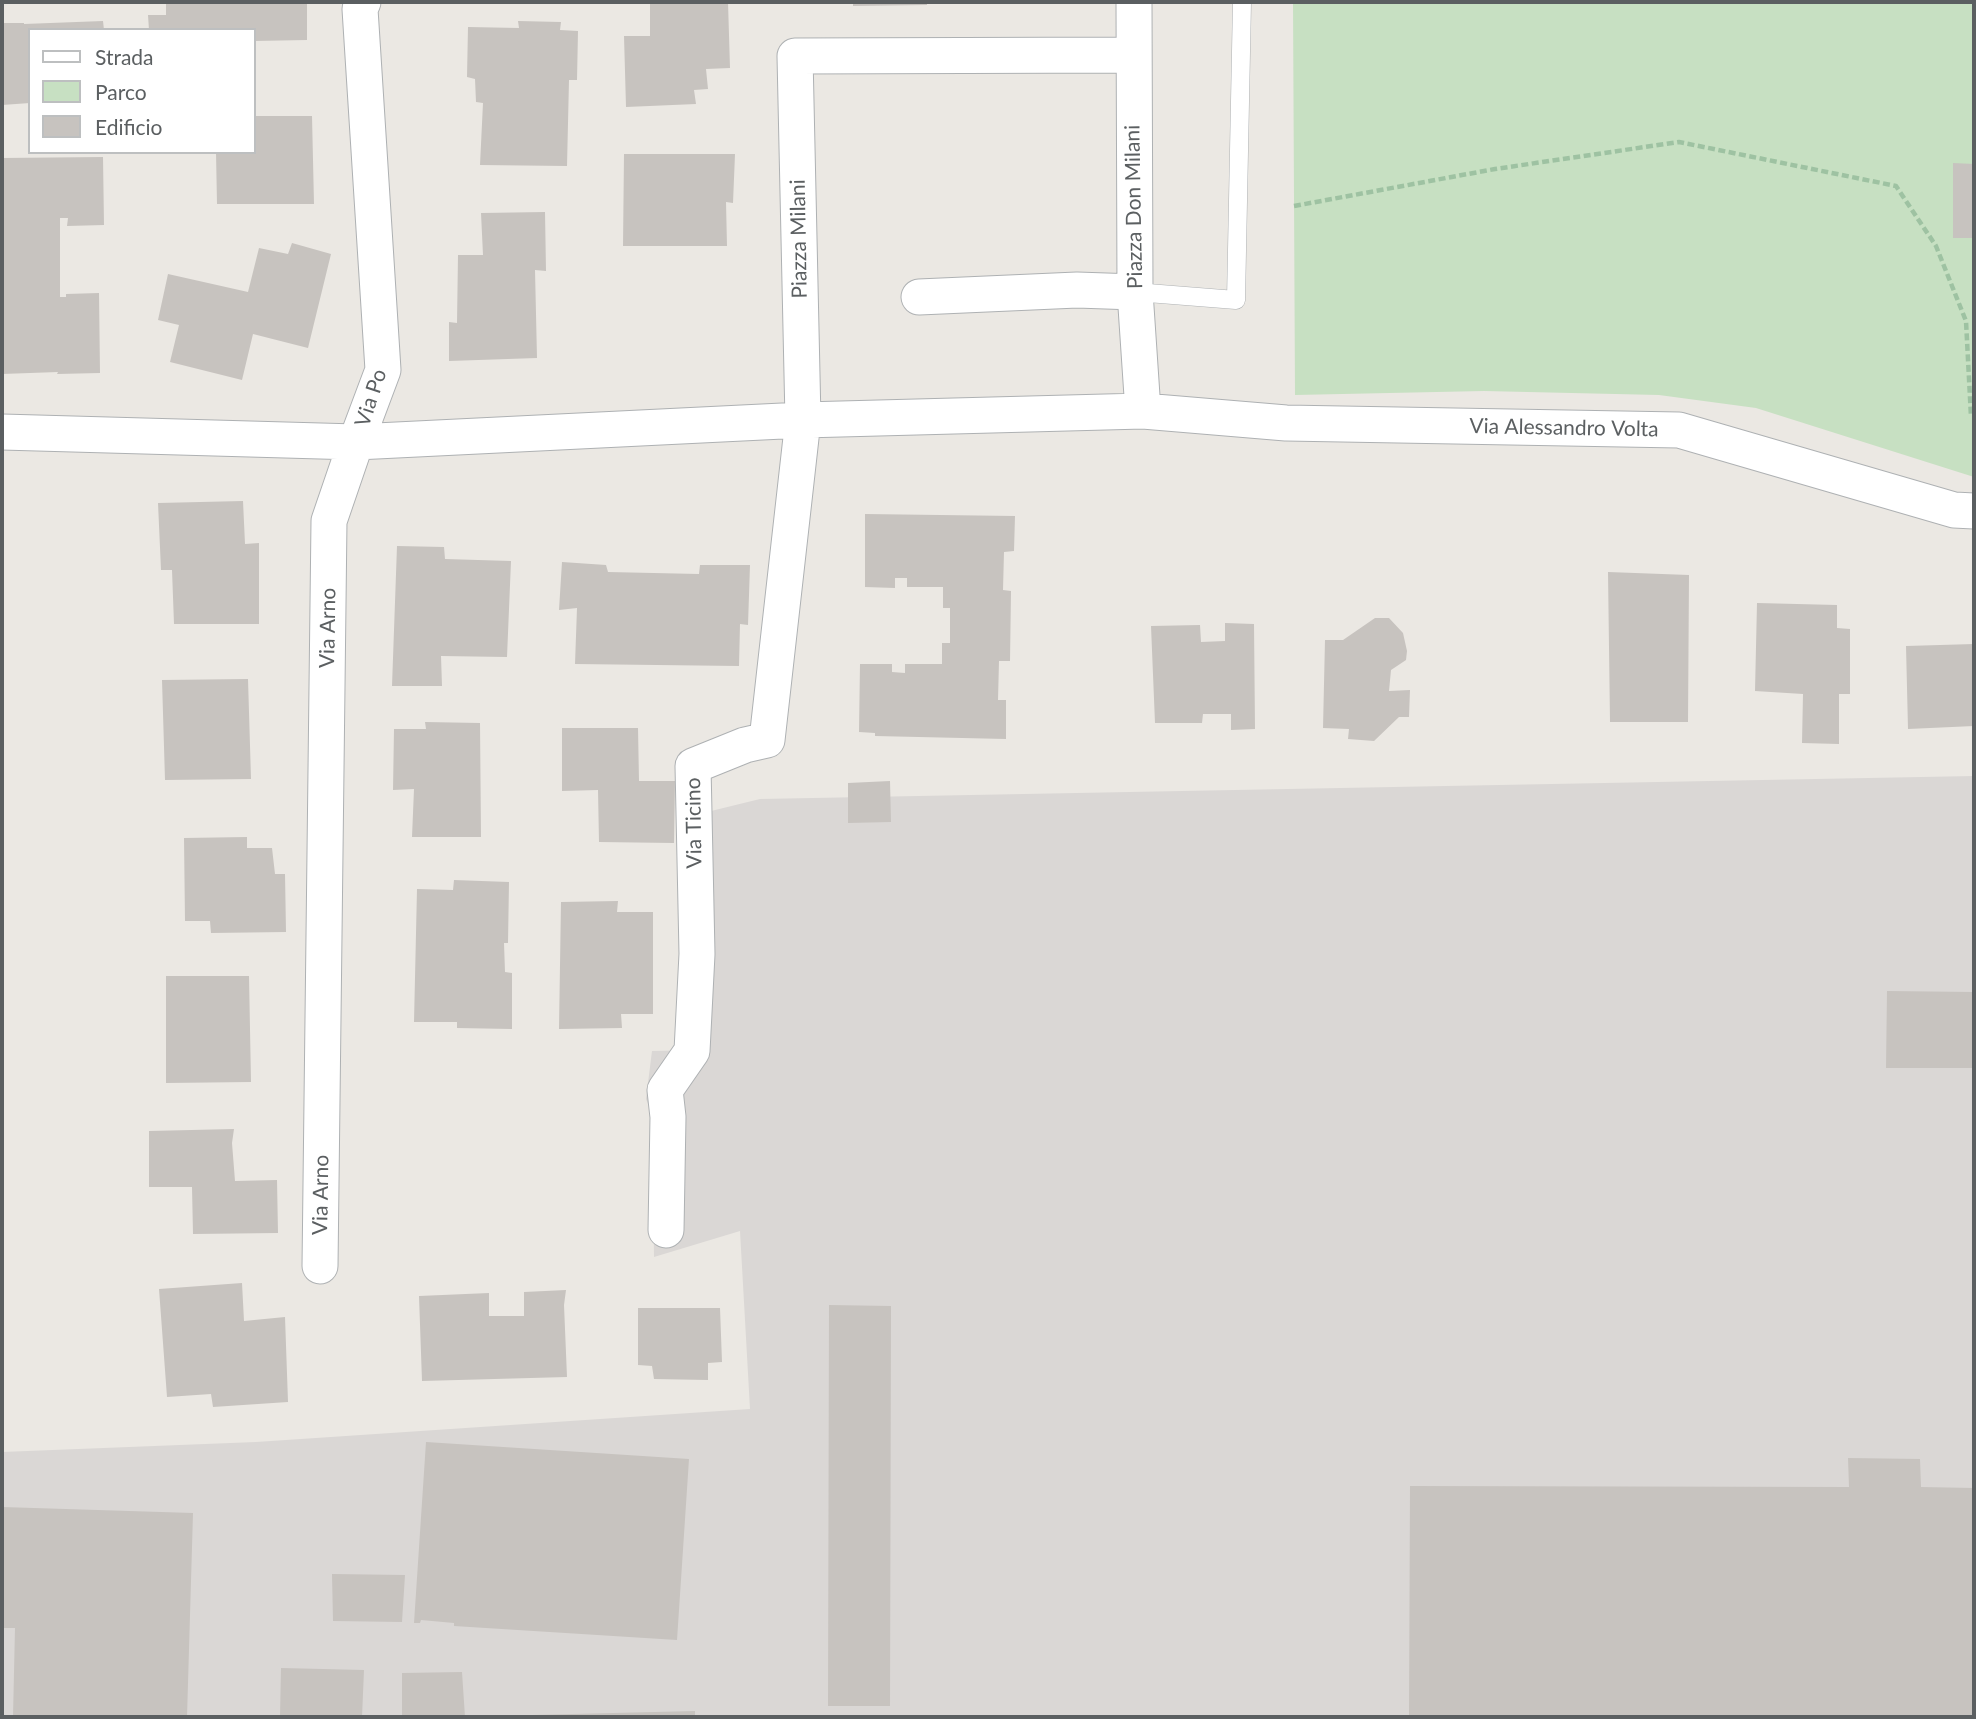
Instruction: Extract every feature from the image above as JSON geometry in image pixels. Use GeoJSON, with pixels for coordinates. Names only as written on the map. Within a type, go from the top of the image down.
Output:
{"type":"FeatureCollection","features":[{"type":"Feature","properties":{"kind":"street","name":"Via Po"},"geometry":{"type":"LineString","coordinates":[[2,432],[356,442],[383,370],[360,9],[363,2]]}},
{"type":"Feature","properties":{"kind":"street","name":"Piazza Don Milani"},"geometry":{"type":"LineString","coordinates":[[1134,2],[1135,292],[1143,411]]}},
{"type":"Feature","properties":{"kind":"street","name":"Piazza Milani"},"geometry":{"type":"LineString","coordinates":[[803,420],[795,56],[1133,55]]}},
{"type":"Feature","properties":{"kind":"street"},"geometry":{"type":"LineString","coordinates":[[919,297],[1077,290],[1135,292]]}},
{"type":"Feature","properties":{"kind":"street"},"geometry":{"type":"LineString","coordinates":[[356,442],[803,420],[1143,411]]}},
{"type":"Feature","properties":{"kind":"street","name":"Via Alessandro Volta"},"geometry":{"type":"LineString","coordinates":[[1143,411],[1286,423],[1679,430],[1954,510],[1974,511]]}},
{"type":"Feature","properties":{"kind":"street","name":"Via Ticino"},"geometry":{"type":"LineString","coordinates":[[666,1230],[668,1116],[665,1090],[692,1051],[697,954],[693,766],[745,745],[767,740],[803,420]]}},
{"type":"Feature","properties":{"kind":"street","name":"Via Arno"},"geometry":{"type":"LineString","coordinates":[[320,1266],[329,521],[356,442]]}},
{"type":"Feature","properties":{"kind":"lane"},"geometry":{"type":"LineString","coordinates":[[1135,292],[1236,300],[1242,2]]}},
{"type":"Feature","properties":{"kind":"path"},"geometry":{"type":"LineString","coordinates":[[1294,206],[1495,169],[1679,142],[1896,186],[1936,246],[1966,321],[1971,417]]}},
{"type":"Feature","properties":{"kind":"shaded area"},"geometry":{"type":"Polygon","coordinates":[[[1974,776],[1974,1717],[2,1717],[2,1452],[256,1442],[750,1409],[740,1231],[654,1257],[652,1114],[646,1099],[652,1051],[704,1050],[703,813],[760,799],[1974,776]]]}},
{"type":"Feature","properties":{"kind":"green space"},"geometry":{"type":"Polygon","coordinates":[[[1293,2],[1974,2],[1974,477],[1756,408],[1659,395],[1484,391],[1295,395],[1293,2]]]}},
{"type":"Feature","properties":{"kind":"building"},"geometry":{"type":"Polygon","coordinates":[[[166,2],[307,2],[307,40],[256,41],[256,28],[149,28],[148,15],[166,15],[166,2]]]}},
{"type":"Feature","properties":{"kind":"building"},"geometry":{"type":"Polygon","coordinates":[[[728,2],[730,68],[706,69],[708,89],[694,90],[696,104],[626,107],[624,36],[650,36],[650,3],[728,2]]]}},
{"type":"Feature","properties":{"kind":"building"},"geometry":{"type":"Polygon","coordinates":[[[853,2],[927,2],[927,5],[853,6],[853,2]]]}},
{"type":"Feature","properties":{"kind":"building"},"geometry":{"type":"Polygon","coordinates":[[[103,21],[104,28],[28,28],[28,103],[2,105],[2,23],[103,21]]]}},
{"type":"Feature","properties":{"kind":"building"},"geometry":{"type":"Polygon","coordinates":[[[518,21],[561,22],[560,30],[578,31],[577,80],[569,80],[567,166],[480,165],[483,103],[476,102],[475,79],[467,77],[468,27],[519,28],[518,21]]]}},
{"type":"Feature","properties":{"kind":"building"},"geometry":{"type":"Polygon","coordinates":[[[256,116],[312,116],[314,204],[217,204],[216,154],[256,154],[256,116]]]}},
{"type":"Feature","properties":{"kind":"building"},"geometry":{"type":"Polygon","coordinates":[[[624,154],[735,154],[733,203],[726,202],[727,246],[623,246],[624,154]]]}},
{"type":"Feature","properties":{"kind":"building"},"geometry":{"type":"Polygon","coordinates":[[[103,157],[104,225],[67,226],[68,218],[60,218],[60,297],[66,297],[66,294],[99,293],[100,373],[2,374],[2,158],[103,157]]]}},
{"type":"Feature","properties":{"kind":"building"},"geometry":{"type":"Polygon","coordinates":[[[1953,163],[1974,164],[1974,238],[1953,238],[1953,163]]]}},
{"type":"Feature","properties":{"kind":"building"},"geometry":{"type":"Polygon","coordinates":[[[545,212],[546,271],[535,270],[537,358],[449,361],[449,322],[457,323],[458,255],[483,255],[481,213],[545,212]]]}},
{"type":"Feature","properties":{"kind":"building"},"geometry":{"type":"Polygon","coordinates":[[[292,243],[331,254],[308,348],[253,334],[242,380],[170,362],[179,325],[158,320],[168,274],[248,292],[259,248],[288,254],[292,243]]]}},
{"type":"Feature","properties":{"kind":"building"},"geometry":{"type":"Polygon","coordinates":[[[243,501],[245,544],[259,543],[259,624],[174,624],[172,570],[161,570],[158,503],[243,501]]]}},
{"type":"Feature","properties":{"kind":"building"},"geometry":{"type":"Polygon","coordinates":[[[865,514],[1015,516],[1014,551],[1004,552],[1003,590],[1011,591],[1010,661],[999,661],[998,700],[1006,700],[1006,739],[875,736],[875,733],[859,732],[860,664],[892,664],[892,672],[905,673],[905,664],[942,664],[942,643],[950,643],[950,608],[943,608],[943,587],[907,587],[907,578],[895,578],[895,588],[865,587],[865,514]]]}},
{"type":"Feature","properties":{"kind":"building"},"geometry":{"type":"Polygon","coordinates":[[[397,546],[444,547],[445,559],[511,561],[507,657],[441,656],[442,686],[392,686],[397,546]]]}},
{"type":"Feature","properties":{"kind":"building"},"geometry":{"type":"Polygon","coordinates":[[[562,562],[606,565],[608,572],[699,574],[700,565],[750,565],[748,625],[740,624],[739,666],[575,664],[577,608],[559,610],[562,562]]]}},
{"type":"Feature","properties":{"kind":"building"},"geometry":{"type":"Polygon","coordinates":[[[1608,572],[1689,575],[1688,722],[1610,722],[1608,572]]]}},
{"type":"Feature","properties":{"kind":"building"},"geometry":{"type":"Polygon","coordinates":[[[1757,603],[1837,605],[1837,628],[1850,629],[1850,694],[1839,694],[1839,744],[1802,743],[1803,694],[1755,691],[1757,603]]]}},
{"type":"Feature","properties":{"kind":"building"},"geometry":{"type":"Polygon","coordinates":[[[1375,618],[1389,618],[1403,633],[1406,660],[1391,670],[1389,691],[1410,690],[1409,717],[1399,717],[1374,741],[1348,739],[1349,729],[1323,728],[1325,640],[1343,640],[1375,618]]]}},
{"type":"Feature","properties":{"kind":"building"},"geometry":{"type":"Polygon","coordinates":[[[1225,623],[1254,624],[1255,729],[1231,730],[1231,714],[1203,714],[1202,723],[1155,723],[1151,626],[1200,625],[1201,642],[1225,641],[1225,623]]]}},
{"type":"Feature","properties":{"kind":"building"},"geometry":{"type":"Polygon","coordinates":[[[1974,644],[1974,726],[1908,729],[1906,646],[1974,644]]]}},
{"type":"Feature","properties":{"kind":"building"},"geometry":{"type":"Polygon","coordinates":[[[248,679],[251,779],[165,780],[162,680],[248,679]]]}},
{"type":"Feature","properties":{"kind":"building"},"geometry":{"type":"Polygon","coordinates":[[[425,722],[480,723],[481,837],[412,837],[414,789],[393,790],[394,729],[426,729],[425,722]]]}},
{"type":"Feature","properties":{"kind":"building"},"geometry":{"type":"Polygon","coordinates":[[[562,728],[638,728],[639,781],[675,781],[674,843],[599,842],[598,790],[562,791],[562,728]]]}},
{"type":"Feature","properties":{"kind":"building"},"geometry":{"type":"Polygon","coordinates":[[[890,781],[891,822],[848,823],[848,783],[890,781]]]}},
{"type":"Feature","properties":{"kind":"building"},"geometry":{"type":"Polygon","coordinates":[[[247,837],[247,848],[272,848],[275,874],[285,874],[286,932],[211,933],[210,921],[185,921],[184,838],[247,837]]]}},
{"type":"Feature","properties":{"kind":"building"},"geometry":{"type":"Polygon","coordinates":[[[454,880],[509,882],[508,943],[504,943],[505,972],[512,973],[512,1029],[457,1028],[457,1022],[414,1022],[417,889],[453,890],[454,880]]]}},
{"type":"Feature","properties":{"kind":"building"},"geometry":{"type":"Polygon","coordinates":[[[618,901],[617,912],[653,912],[653,1014],[621,1014],[622,1028],[559,1029],[561,902],[618,901]]]}},
{"type":"Feature","properties":{"kind":"building"},"geometry":{"type":"Polygon","coordinates":[[[166,976],[249,976],[251,1082],[166,1083],[166,976]]]}},
{"type":"Feature","properties":{"kind":"building"},"geometry":{"type":"Polygon","coordinates":[[[1887,991],[1974,992],[1974,1068],[1886,1068],[1887,991]]]}},
{"type":"Feature","properties":{"kind":"building"},"geometry":{"type":"Polygon","coordinates":[[[234,1129],[232,1143],[235,1181],[277,1180],[278,1233],[193,1234],[192,1187],[149,1187],[149,1131],[234,1129]]]}},
{"type":"Feature","properties":{"kind":"building"},"geometry":{"type":"Polygon","coordinates":[[[242,1283],[244,1321],[285,1317],[288,1402],[213,1407],[211,1394],[167,1397],[159,1289],[242,1283]]]}},
{"type":"Feature","properties":{"kind":"building"},"geometry":{"type":"Polygon","coordinates":[[[566,1290],[564,1305],[567,1377],[422,1381],[419,1296],[489,1293],[489,1316],[524,1316],[524,1292],[566,1290]]]}},
{"type":"Feature","properties":{"kind":"building"},"geometry":{"type":"Polygon","coordinates":[[[829,1305],[891,1306],[890,1706],[828,1706],[829,1305]]]}},
{"type":"Feature","properties":{"kind":"building"},"geometry":{"type":"Polygon","coordinates":[[[638,1308],[720,1308],[722,1362],[708,1363],[708,1380],[654,1379],[652,1366],[638,1365],[638,1308]]]}},
{"type":"Feature","properties":{"kind":"building"},"geometry":{"type":"Polygon","coordinates":[[[426,1442],[689,1459],[677,1640],[454,1626],[454,1623],[421,1620],[420,1623],[414,1623],[426,1442]]]}},
{"type":"Feature","properties":{"kind":"building"},"geometry":{"type":"Polygon","coordinates":[[[1848,1458],[1920,1459],[1921,1487],[1974,1488],[1974,1717],[1409,1717],[1410,1486],[1849,1487],[1848,1458]]]}},
{"type":"Feature","properties":{"kind":"building"},"geometry":{"type":"Polygon","coordinates":[[[2,1507],[193,1513],[187,1717],[13,1717],[15,1628],[2,1628],[2,1507]]]}},
{"type":"Feature","properties":{"kind":"building"},"geometry":{"type":"Polygon","coordinates":[[[332,1574],[405,1575],[402,1622],[333,1621],[332,1574]]]}},
{"type":"Feature","properties":{"kind":"building"},"geometry":{"type":"Polygon","coordinates":[[[281,1668],[364,1670],[362,1717],[280,1717],[281,1668]]]}},
{"type":"Feature","properties":{"kind":"building"},"geometry":{"type":"Polygon","coordinates":[[[462,1672],[465,1717],[402,1717],[402,1673],[462,1672]]]}},
{"type":"Feature","properties":{"kind":"building"},"geometry":{"type":"Polygon","coordinates":[[[695,1711],[695,1717],[532,1717],[532,1715],[695,1711]]]}}]}
